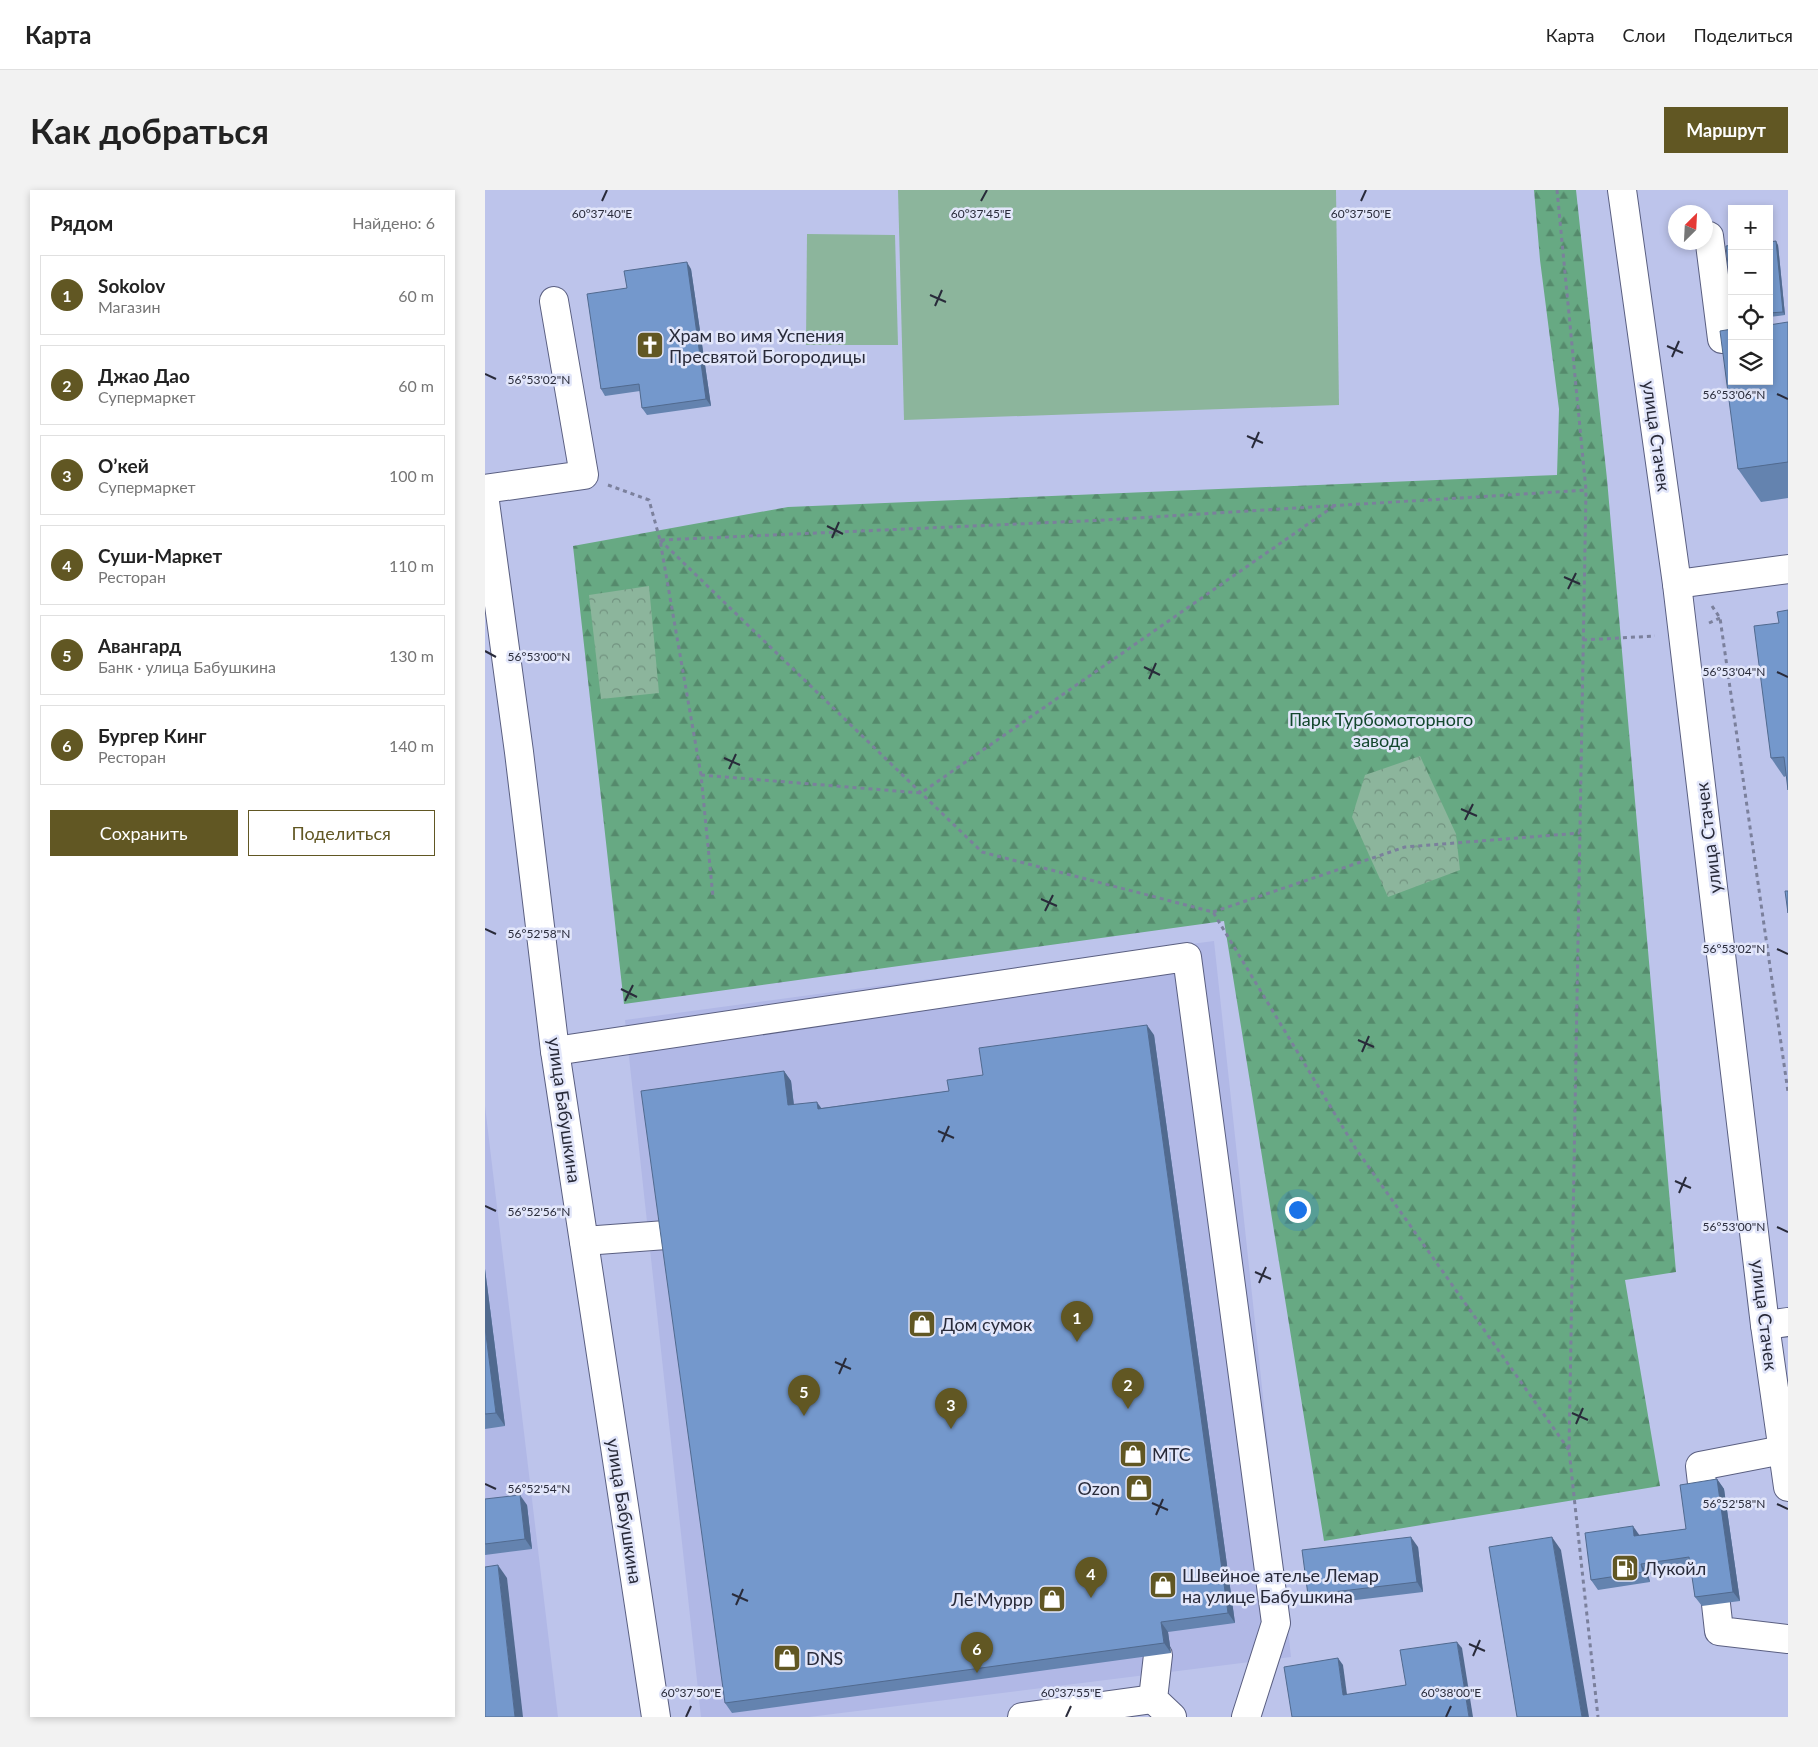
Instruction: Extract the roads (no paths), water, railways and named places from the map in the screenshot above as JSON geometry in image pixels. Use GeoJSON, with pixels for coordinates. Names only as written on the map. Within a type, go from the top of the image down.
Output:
{"type":"FeatureCollection","features":[{"type":"Feature","properties":{"kind":"street","name":"улица Стачек"},"geometry":{"type":"LineString","coordinates":[[1622,190],[1686,583],[1777,1323],[1783,1450],[1788,1487]]}},
{"type":"Feature","properties":{"kind":"street"},"geometry":{"type":"LineString","coordinates":[[1711,250],[1722,339],[1728,338]]}},
{"type":"Feature","properties":{"kind":"street"},"geometry":{"type":"LineString","coordinates":[[485,489],[584,476],[554,301]]}},
{"type":"Feature","properties":{"kind":"street","name":"улица Бабушкина"},"geometry":{"type":"LineString","coordinates":[[485,502],[519,752],[555,1051],[656,1717]]}},
{"type":"Feature","properties":{"kind":"street"},"geometry":{"type":"LineString","coordinates":[[1686,583],[1788,569]]}},
{"type":"Feature","properties":{"kind":"street"},"geometry":{"type":"LineString","coordinates":[[555,1051],[1187,957],[1276,1623],[1246,1717]]}},
{"type":"Feature","properties":{"kind":"street"},"geometry":{"type":"LineString","coordinates":[[584,1241],[666,1235]]}},
{"type":"Feature","properties":{"kind":"street"},"geometry":{"type":"LineString","coordinates":[[1783,1450],[1700,1466],[1719,1631],[1788,1639]]}},
{"type":"Feature","properties":{"kind":"street"},"geometry":{"type":"LineString","coordinates":[[1022,1717],[1162,1708],[1158,1655]]}},
{"type":"Feature","properties":{"kind":"place","name":"Храм во имя Успения Пресвятой Богородицы"},"geometry":{"type":"Point","coordinates":[650,345]}},
{"type":"Feature","properties":{"kind":"place","name":"Дом сумок"},"geometry":{"type":"Point","coordinates":[922,1324]}},
{"type":"Feature","properties":{"kind":"place","name":"Sokolov"},"geometry":{"type":"Point","coordinates":[1077,1342]}},
{"type":"Feature","properties":{"kind":"place","name":"Джао Дао"},"geometry":{"type":"Point","coordinates":[1128,1409]}},
{"type":"Feature","properties":{"kind":"place","name":"Авангард"},"geometry":{"type":"Point","coordinates":[804,1416]}},
{"type":"Feature","properties":{"kind":"place","name":"О’кей"},"geometry":{"type":"Point","coordinates":[951,1429]}},
{"type":"Feature","properties":{"kind":"place","name":"МТС"},"geometry":{"type":"Point","coordinates":[1133,1454]}},
{"type":"Feature","properties":{"kind":"place","name":"Ozon"},"geometry":{"type":"Point","coordinates":[1139,1488]}},
{"type":"Feature","properties":{"kind":"place","name":"Лукойл"},"geometry":{"type":"Point","coordinates":[1625,1568]}},
{"type":"Feature","properties":{"kind":"place","name":"Швейное ателье Лемар на улице Бабушкина"},"geometry":{"type":"Point","coordinates":[1163,1585]}},
{"type":"Feature","properties":{"kind":"place","name":"Суши-Маркет"},"geometry":{"type":"Point","coordinates":[1091,1598]}},
{"type":"Feature","properties":{"kind":"place","name":"Ле'Муррр"},"geometry":{"type":"Point","coordinates":[1052,1599]}},
{"type":"Feature","properties":{"kind":"place","name":"DNS"},"geometry":{"type":"Point","coordinates":[787,1658]}},
{"type":"Feature","properties":{"kind":"place","name":"Бургер Кинг"},"geometry":{"type":"Point","coordinates":[977,1673]}},
{"type":"Feature","properties":{"kind":"park label","name":"Парк Турбомоторного завода"},"geometry":{"type":"Point","coordinates":[1381,729]}}]}
